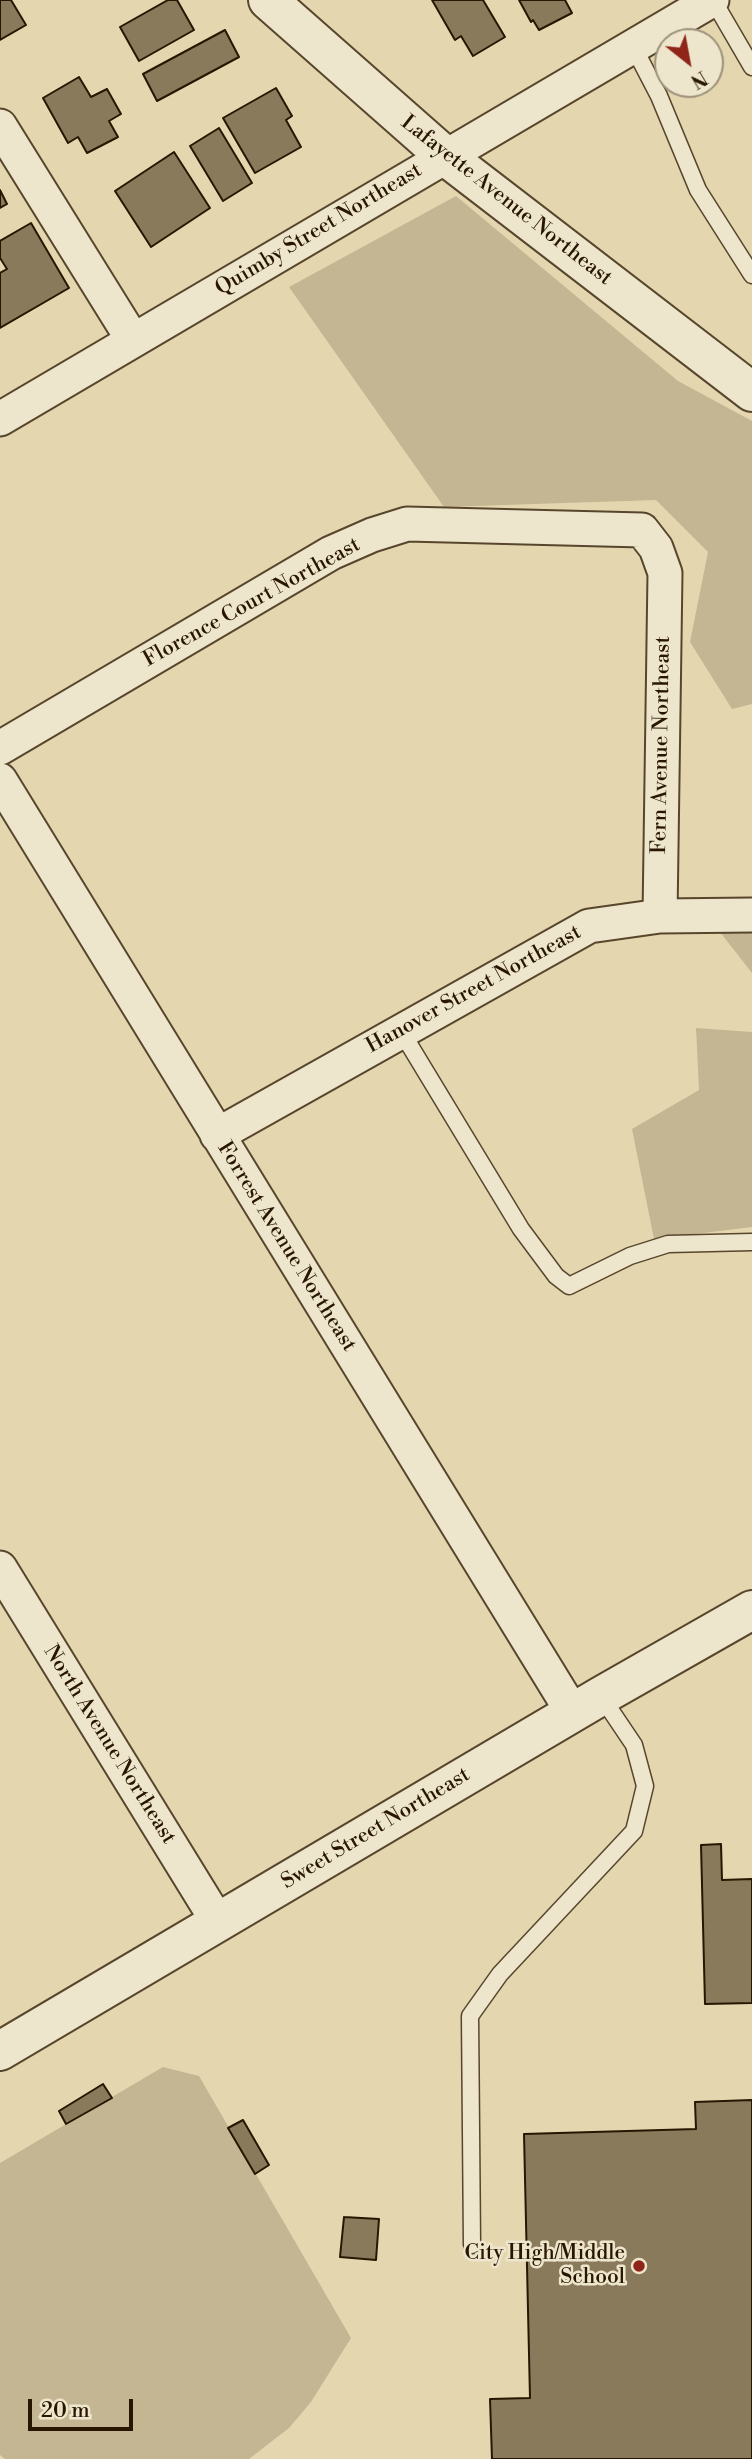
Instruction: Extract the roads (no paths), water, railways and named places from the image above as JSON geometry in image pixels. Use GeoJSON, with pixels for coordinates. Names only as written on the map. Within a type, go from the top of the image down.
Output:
{"type":"FeatureCollection","features":[{"type":"Feature","properties":{"kind":"street","name":"Lafayette Avenue Northeast"},"geometry":{"type":"LineString","coordinates":[[268,0],[445,156],[752,392]]}},
{"type":"Feature","properties":{"kind":"street","name":"Quimby Street Northeast"},"geometry":{"type":"LineString","coordinates":[[0,419],[712,0]]}},
{"type":"Feature","properties":{"kind":"street"},"geometry":{"type":"LineString","coordinates":[[0,126],[133,340]]}},
{"type":"Feature","properties":{"kind":"street","name":"Florence Court Northeast"},"geometry":{"type":"LineString","coordinates":[[0,748],[331,553],[407,524],[642,530],[656,548],[664,573]]}},
{"type":"Feature","properties":{"kind":"street","name":"Fern Avenue Northeast"},"geometry":{"type":"LineString","coordinates":[[660,916],[664,573]]}},
{"type":"Feature","properties":{"kind":"street","name":"Forrest Avenue Northeast"},"geometry":{"type":"LineString","coordinates":[[0,780],[217,1135],[587,1705]]}},
{"type":"Feature","properties":{"kind":"street","name":"Hanover Street Northeast"},"geometry":{"type":"LineString","coordinates":[[217,1135],[589,926],[660,916],[752,915]]}},
{"type":"Feature","properties":{"kind":"street","name":"North Avenue Northeast"},"geometry":{"type":"LineString","coordinates":[[0,1568],[218,1923]]}},
{"type":"Feature","properties":{"kind":"street","name":"Sweet Street Northeast"},"geometry":{"type":"LineString","coordinates":[[0,2051],[752,1610]]}},
{"type":"Feature","properties":{"kind":"lane"},"geometry":{"type":"LineString","coordinates":[[712,0],[752,67]]}},
{"type":"Feature","properties":{"kind":"lane"},"geometry":{"type":"LineString","coordinates":[[633,46],[659,96],[698,190],[752,275]]}},
{"type":"Feature","properties":{"kind":"lane"},"geometry":{"type":"LineString","coordinates":[[401,1031],[521,1229],[556,1276],[569,1286],[630,1256],[668,1244],[752,1242]]}},
{"type":"Feature","properties":{"kind":"lane"},"geometry":{"type":"LineString","coordinates":[[472,2245],[470,2017],[500,1974],[634,1831],[645,1786],[634,1745],[587,1705]]}},
{"type":"Feature","properties":{"kind":"place","name":"City High/Middle School"},"geometry":{"type":"Point","coordinates":[639,2266]}}]}
